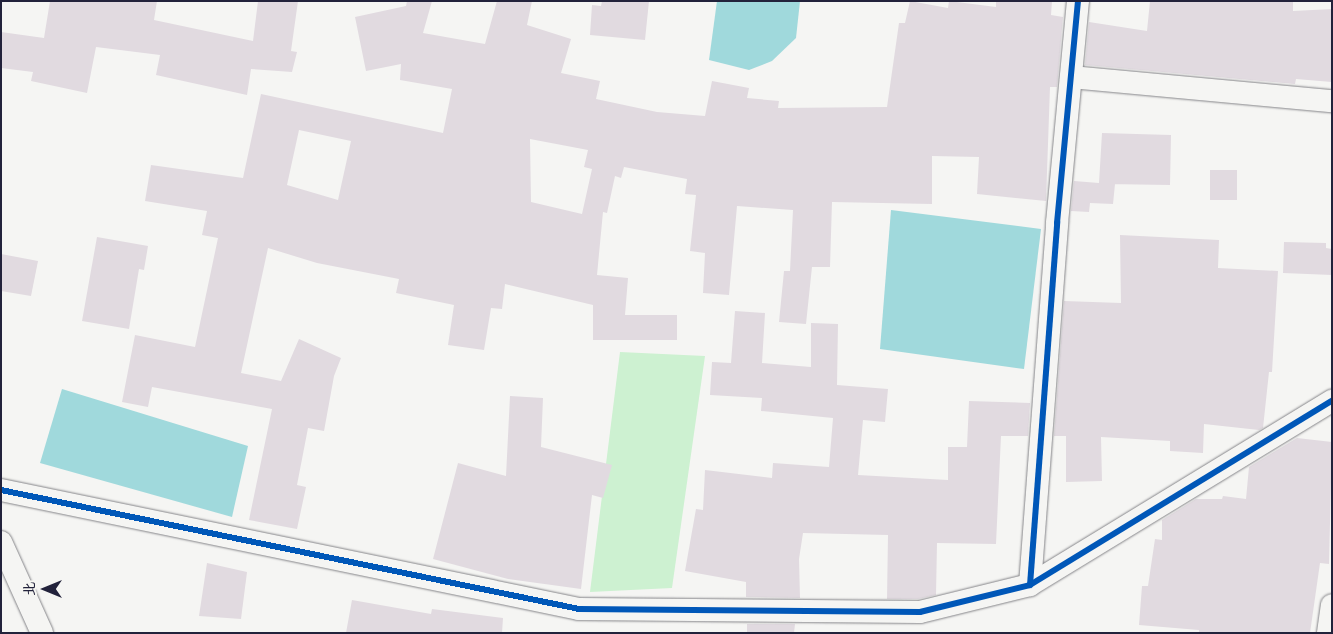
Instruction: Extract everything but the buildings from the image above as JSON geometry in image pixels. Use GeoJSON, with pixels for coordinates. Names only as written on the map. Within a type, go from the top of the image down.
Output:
{"type":"FeatureCollection","features":[{"type":"Feature","properties":{"kind":"street"},"geometry":{"type":"LineString","coordinates":[[1030,585],[1078,1]]}},
{"type":"Feature","properties":{"kind":"street"},"geometry":{"type":"LineString","coordinates":[[1071,77],[1332,102]]}},
{"type":"Feature","properties":{"kind":"street"},"geometry":{"type":"LineString","coordinates":[[1,490],[579,609],[920,612],[1030,585],[1332,401]]}},
{"type":"Feature","properties":{"kind":"street"},"geometry":{"type":"LineString","coordinates":[[1,542],[42,633]]}},
{"type":"Feature","properties":{"kind":"street"},"geometry":{"type":"LineString","coordinates":[[1328,633],[1332,605]]}},
{"type":"Feature","properties":{"kind":"green space"},"geometry":{"type":"Polygon","coordinates":[[[620,352],[705,356],[672,588],[590,592],[620,352]]]}},
{"type":"Feature","properties":{"kind":"water"},"geometry":{"type":"Polygon","coordinates":[[[717,1],[800,1],[796,38],[772,61],[749,70],[709,60],[717,1]]]}},
{"type":"Feature","properties":{"kind":"water"},"geometry":{"type":"Polygon","coordinates":[[[891,210],[1041,229],[1024,369],[880,349],[891,210]]]}},
{"type":"Feature","properties":{"kind":"water"},"geometry":{"type":"Polygon","coordinates":[[[62,389],[248,446],[232,517],[40,463],[62,389]]]}},
{"type":"Feature","properties":{"kind":"cycle path"},"geometry":{"type":"LineString","coordinates":[[1030,585],[1057,223],[1078,1]]}},
{"type":"Feature","properties":{"kind":"cycle path"},"geometry":{"type":"LineString","coordinates":[[1,490],[579,609],[920,612],[1030,585],[1332,401]]}}]}
